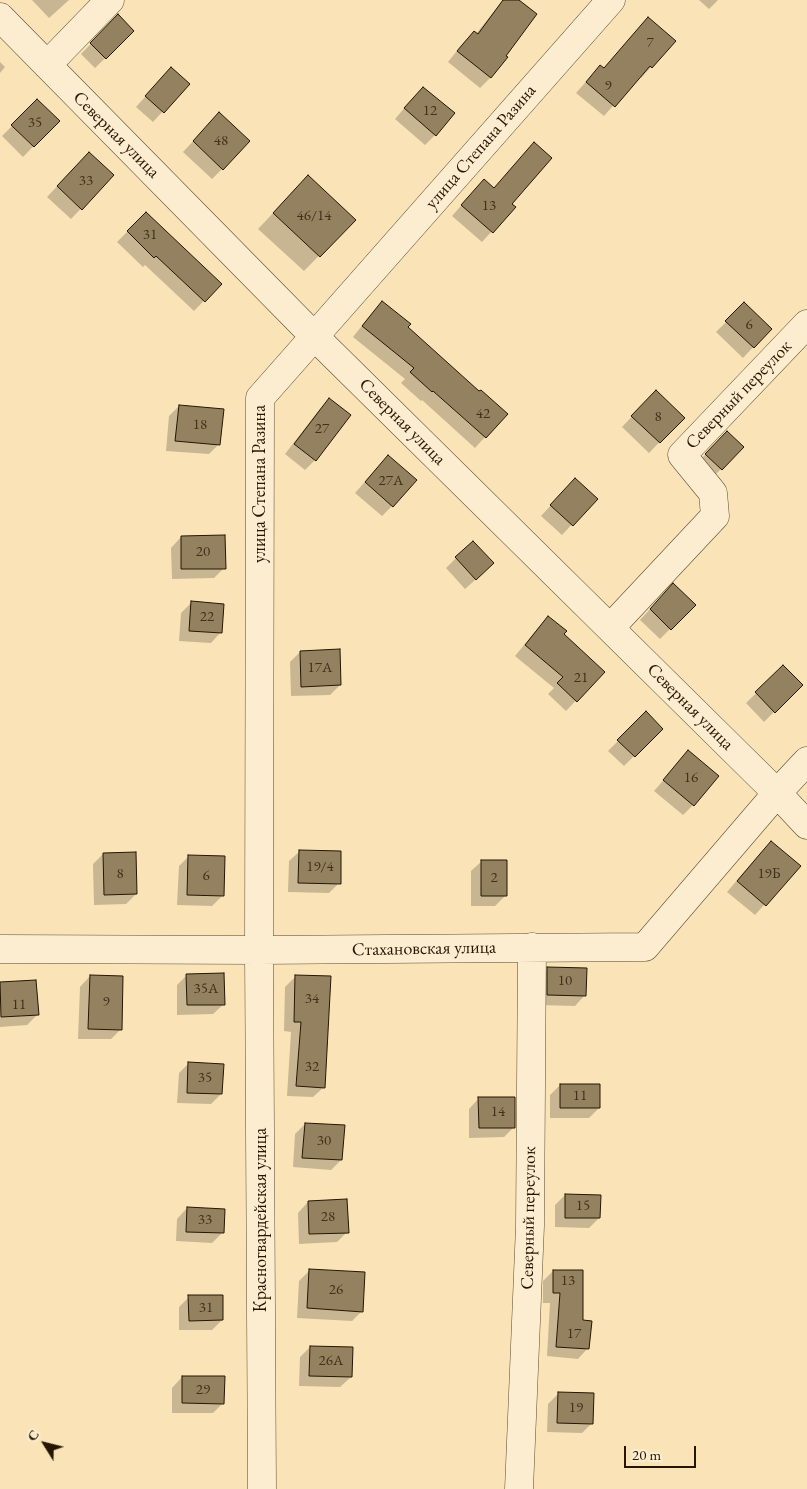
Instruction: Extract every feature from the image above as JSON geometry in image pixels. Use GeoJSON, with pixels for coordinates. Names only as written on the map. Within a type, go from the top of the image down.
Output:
{"type":"FeatureCollection","features":[{"type":"Feature","properties":{"kind":"street"},"geometry":{"type":"LineString","coordinates":[[47,65],[110,0]]}},
{"type":"Feature","properties":{"kind":"street","name":"улица Степана Разина"},"geometry":{"type":"LineString","coordinates":[[259,950],[260,398],[611,0]]}},
{"type":"Feature","properties":{"kind":"street","name":"Северная улица"},"geometry":{"type":"LineString","coordinates":[[0,17],[314,336],[777,792],[807,825]]}},
{"type":"Feature","properties":{"kind":"street","name":"Северный переулок"},"geometry":{"type":"LineString","coordinates":[[610,628],[715,516],[712,493],[682,455],[807,324]]}},
{"type":"Feature","properties":{"kind":"street","name":"Стахановская улица"},"geometry":{"type":"LineString","coordinates":[[0,950],[645,947],[777,792],[807,761]]}},
{"type":"Feature","properties":{"kind":"street","name":"Северный переулок"},"geometry":{"type":"LineString","coordinates":[[519,1489],[530,1226],[532,948]]}},
{"type":"Feature","properties":{"kind":"street","name":"Красногвардейская улица"},"geometry":{"type":"LineString","coordinates":[[259,950],[262,1489]]}},
{"type":"Feature","properties":{"kind":"building"},"geometry":{"type":"Polygon","coordinates":[[[503,0],[519,0],[537,14],[506,56],[508,57],[491,78],[457,51],[474,31],[478,34],[503,0]]]}},
{"type":"Feature","properties":{"kind":"building"},"geometry":{"type":"Polygon","coordinates":[[[118,14],[134,31],[106,59],[90,43],[118,14]]]}},
{"type":"Feature","properties":{"kind":"building"},"geometry":{"type":"Polygon","coordinates":[[[648,17],[676,41],[652,68],[650,66],[615,107],[586,82],[600,65],[604,68],[648,17]]]}},
{"type":"Feature","properties":{"kind":"building"},"geometry":{"type":"Polygon","coordinates":[[[171,67],[190,84],[164,113],[145,96],[171,67]]]}},
{"type":"Feature","properties":{"kind":"building"},"geometry":{"type":"Polygon","coordinates":[[[423,87],[455,113],[436,136],[404,108],[423,87]]]}},
{"type":"Feature","properties":{"kind":"building"},"geometry":{"type":"Polygon","coordinates":[[[37,99],[60,121],[34,147],[11,125],[37,99]]]}},
{"type":"Feature","properties":{"kind":"building"},"geometry":{"type":"Polygon","coordinates":[[[219,112],[250,141],[223,170],[193,141],[219,112]]]}},
{"type":"Feature","properties":{"kind":"building"},"geometry":{"type":"Polygon","coordinates":[[[534,142],[552,158],[512,204],[516,207],[493,233],[461,205],[484,179],[494,188],[534,142]]]}},
{"type":"Feature","properties":{"kind":"building"},"geometry":{"type":"Polygon","coordinates":[[[89,152],[114,175],[82,210],[57,186],[89,152]]]}},
{"type":"Feature","properties":{"kind":"building"},"geometry":{"type":"Polygon","coordinates":[[[308,175],[356,220],[320,257],[273,213],[308,175]]]}},
{"type":"Feature","properties":{"kind":"building"},"geometry":{"type":"Polygon","coordinates":[[[146,212],[222,284],[205,302],[156,256],[154,258],[127,231],[146,212]]]}},
{"type":"Feature","properties":{"kind":"building"},"geometry":{"type":"Polygon","coordinates":[[[382,301],[411,324],[408,327],[479,391],[481,390],[508,414],[486,438],[410,372],[414,368],[362,326],[382,301]]]}},
{"type":"Feature","properties":{"kind":"building"},"geometry":{"type":"Polygon","coordinates":[[[744,302],[772,329],[754,348],[725,321],[744,302]]]}},
{"type":"Feature","properties":{"kind":"building"},"geometry":{"type":"Polygon","coordinates":[[[656,390],[685,418],[660,443],[631,416],[656,390]]]}},
{"type":"Feature","properties":{"kind":"building"},"geometry":{"type":"Polygon","coordinates":[[[329,398],[351,415],[316,461],[294,444],[329,398]]]}},
{"type":"Feature","properties":{"kind":"building"},"geometry":{"type":"Polygon","coordinates":[[[179,405],[224,409],[220,445],[175,441],[179,405]]]}},
{"type":"Feature","properties":{"kind":"building"},"geometry":{"type":"Polygon","coordinates":[[[727,431],[744,447],[722,470],[705,454],[727,431]]]}},
{"type":"Feature","properties":{"kind":"building"},"geometry":{"type":"Polygon","coordinates":[[[388,455],[417,480],[393,507],[365,482],[388,455]]]}},
{"type":"Feature","properties":{"kind":"building"},"geometry":{"type":"Polygon","coordinates":[[[575,478],[598,499],[573,526],[550,505],[575,478]]]}},
{"type":"Feature","properties":{"kind":"building"},"geometry":{"type":"Polygon","coordinates":[[[225,535],[226,569],[181,569],[181,536],[225,535]]]}},
{"type":"Feature","properties":{"kind":"building"},"geometry":{"type":"Polygon","coordinates":[[[473,541],[494,563],[476,580],[455,557],[473,541]]]}},
{"type":"Feature","properties":{"kind":"building"},"geometry":{"type":"Polygon","coordinates":[[[673,583],[696,605],[671,630],[650,609],[673,583]]]}},
{"type":"Feature","properties":{"kind":"building"},"geometry":{"type":"Polygon","coordinates":[[[191,601],[224,604],[222,633],[189,631],[191,601]]]}},
{"type":"Feature","properties":{"kind":"building"},"geometry":{"type":"Polygon","coordinates":[[[548,616],[567,631],[564,634],[605,672],[577,702],[557,683],[563,677],[525,645],[548,616]]]}},
{"type":"Feature","properties":{"kind":"building"},"geometry":{"type":"Polygon","coordinates":[[[340,649],[341,685],[301,687],[300,651],[340,649]]]}},
{"type":"Feature","properties":{"kind":"building"},"geometry":{"type":"Polygon","coordinates":[[[783,665],[803,685],[775,713],[755,692],[783,665]]]}},
{"type":"Feature","properties":{"kind":"building"},"geometry":{"type":"Polygon","coordinates":[[[646,711],[663,729],[635,757],[617,740],[646,711]]]}},
{"type":"Feature","properties":{"kind":"building"},"geometry":{"type":"Polygon","coordinates":[[[688,750],[719,776],[694,806],[663,780],[688,750]]]}},
{"type":"Feature","properties":{"kind":"building"},"geometry":{"type":"Polygon","coordinates":[[[771,841],[801,866],[766,906],[737,881],[771,841]]]}},
{"type":"Feature","properties":{"kind":"building"},"geometry":{"type":"Polygon","coordinates":[[[299,850],[341,851],[341,884],[298,883],[299,850]]]}},
{"type":"Feature","properties":{"kind":"building"},"geometry":{"type":"Polygon","coordinates":[[[136,852],[137,894],[104,895],[103,853],[136,852]]]}},
{"type":"Feature","properties":{"kind":"building"},"geometry":{"type":"Polygon","coordinates":[[[188,855],[225,856],[224,896],[187,895],[188,855]]]}},
{"type":"Feature","properties":{"kind":"building"},"geometry":{"type":"Polygon","coordinates":[[[481,860],[507,860],[507,896],[481,896],[481,860]]]}},
{"type":"Feature","properties":{"kind":"building"},"geometry":{"type":"Polygon","coordinates":[[[547,967],[587,968],[586,996],[547,995],[547,967]]]}},
{"type":"Feature","properties":{"kind":"building"},"geometry":{"type":"Polygon","coordinates":[[[224,973],[225,1005],[187,1005],[186,974],[224,973]]]}},
{"type":"Feature","properties":{"kind":"building"},"geometry":{"type":"Polygon","coordinates":[[[90,975],[123,976],[122,1030],[88,1029],[90,975]]]}},
{"type":"Feature","properties":{"kind":"building"},"geometry":{"type":"Polygon","coordinates":[[[295,975],[331,976],[325,1088],[296,1086],[301,1022],[294,1022],[295,975]]]}},
{"type":"Feature","properties":{"kind":"building"},"geometry":{"type":"Polygon","coordinates":[[[36,980],[39,1015],[1,1017],[0,982],[36,980]]]}},
{"type":"Feature","properties":{"kind":"building"},"geometry":{"type":"Polygon","coordinates":[[[188,1062],[224,1064],[222,1094],[187,1093],[188,1062]]]}},
{"type":"Feature","properties":{"kind":"building"},"geometry":{"type":"Polygon","coordinates":[[[560,1084],[600,1084],[600,1108],[560,1108],[560,1084]]]}},
{"type":"Feature","properties":{"kind":"building"},"geometry":{"type":"Polygon","coordinates":[[[478,1097],[515,1097],[515,1128],[479,1128],[478,1097]]]}},
{"type":"Feature","properties":{"kind":"building"},"geometry":{"type":"Polygon","coordinates":[[[305,1123],[345,1125],[342,1160],[302,1158],[305,1123]]]}},
{"type":"Feature","properties":{"kind":"building"},"geometry":{"type":"Polygon","coordinates":[[[565,1194],[601,1195],[600,1218],[565,1218],[565,1194]]]}},
{"type":"Feature","properties":{"kind":"building"},"geometry":{"type":"Polygon","coordinates":[[[347,1199],[349,1233],[309,1234],[308,1201],[347,1199]]]}},
{"type":"Feature","properties":{"kind":"building"},"geometry":{"type":"Polygon","coordinates":[[[187,1207],[225,1209],[224,1233],[186,1232],[187,1207]]]}},
{"type":"Feature","properties":{"kind":"building"},"geometry":{"type":"Polygon","coordinates":[[[309,1269],[365,1272],[363,1312],[307,1308],[309,1269]]]}},
{"type":"Feature","properties":{"kind":"building"},"geometry":{"type":"Polygon","coordinates":[[[553,1270],[583,1270],[583,1320],[592,1321],[589,1349],[556,1347],[560,1293],[553,1293],[553,1270]]]}},
{"type":"Feature","properties":{"kind":"building"},"geometry":{"type":"Polygon","coordinates":[[[188,1295],[223,1295],[223,1320],[189,1321],[188,1295]]]}},
{"type":"Feature","properties":{"kind":"building"},"geometry":{"type":"Polygon","coordinates":[[[310,1346],[353,1347],[352,1377],[309,1376],[310,1346]]]}},
{"type":"Feature","properties":{"kind":"building"},"geometry":{"type":"Polygon","coordinates":[[[182,1376],[225,1376],[224,1404],[182,1403],[182,1376]]]}},
{"type":"Feature","properties":{"kind":"building"},"geometry":{"type":"Polygon","coordinates":[[[558,1392],[594,1393],[593,1424],[557,1423],[558,1392]]]}}]}
